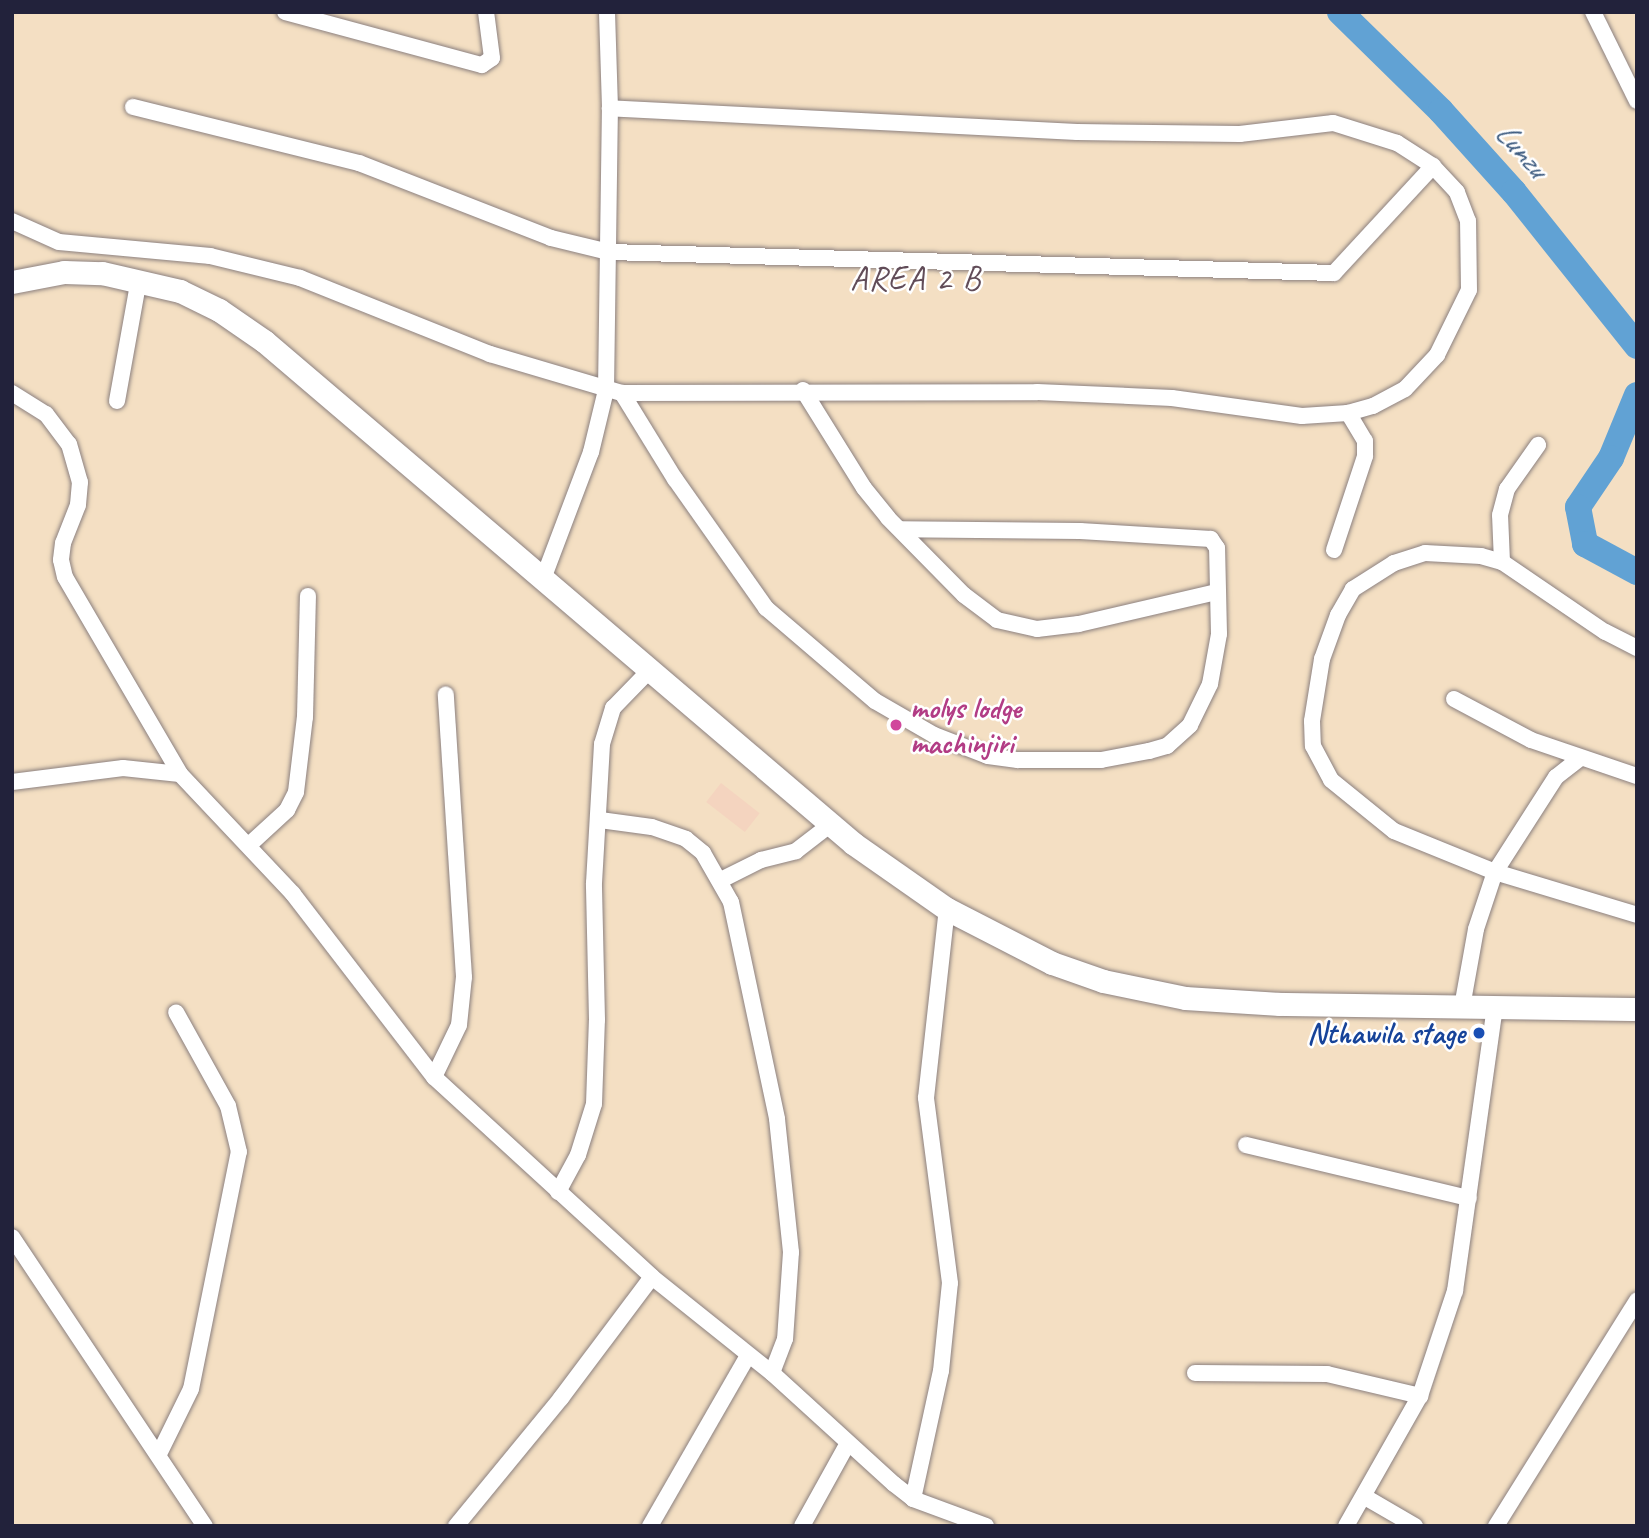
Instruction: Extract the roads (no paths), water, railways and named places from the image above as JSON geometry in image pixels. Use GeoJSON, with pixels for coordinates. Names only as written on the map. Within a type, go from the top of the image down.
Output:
{"type":"FeatureCollection","features":[{"type":"Feature","properties":{"kind":"main road"},"geometry":{"type":"LineString","coordinates":[[12,282],[64,272],[139,279],[219,310],[264,341],[831,824],[947,909],[1052,962],[1103,981],[1185,998],[1495,1008],[1637,1009]]}},
{"type":"Feature","properties":{"kind":"street"},"geometry":{"type":"LineString","coordinates":[[285,12],[482,65],[492,58],[486,12]]}},
{"type":"Feature","properties":{"kind":"street"},"geometry":{"type":"LineString","coordinates":[[543,579],[614,392],[609,252],[610,108],[607,12]]}},
{"type":"Feature","properties":{"kind":"street"},"geometry":{"type":"LineString","coordinates":[[1593,12],[1637,101]]}},
{"type":"Feature","properties":{"kind":"street"},"geometry":{"type":"LineString","coordinates":[[133,107],[359,163],[551,238],[609,252],[1334,273],[1433,166]]}},
{"type":"Feature","properties":{"kind":"street"},"geometry":{"type":"LineString","coordinates":[[12,221],[59,242],[210,256],[300,278],[489,354],[614,392],[803,390],[1079,394],[1172,398],[1302,416],[1348,413],[1373,406],[1405,389],[1437,355],[1469,290],[1468,221],[1457,192],[1433,166],[1398,143],[1333,123],[1240,134],[1077,132],[610,108]]}},
{"type":"Feature","properties":{"kind":"street"},"geometry":{"type":"LineString","coordinates":[[59,242],[64,272]]}},
{"type":"Feature","properties":{"kind":"street"},"geometry":{"type":"LineString","coordinates":[[117,401],[139,279]]}},
{"type":"Feature","properties":{"kind":"street"},"geometry":{"type":"LineString","coordinates":[[803,390],[864,488],[964,595],[997,620],[1015,627],[1079,624],[1217,592]]}},
{"type":"Feature","properties":{"kind":"street"},"geometry":{"type":"LineString","coordinates":[[614,392],[766,608],[875,701],[934,735],[988,756],[1044,762],[1101,760],[1167,746],[1190,725],[1210,684],[1219,634],[1217,548],[1211,539],[1138,533],[901,529]]}},
{"type":"Feature","properties":{"kind":"street"},"geometry":{"type":"LineString","coordinates":[[12,393],[46,414],[69,444],[80,482],[78,505],[62,552],[65,577],[180,774],[249,845],[321,928],[434,1077],[652,1277],[747,1357],[772,1373],[913,1499],[986,1526]]}},
{"type":"Feature","properties":{"kind":"street"},"geometry":{"type":"LineString","coordinates":[[1334,550],[1365,456],[1365,441],[1348,413]]}},
{"type":"Feature","properties":{"kind":"street"},"geometry":{"type":"LineString","coordinates":[[1502,562],[1500,516],[1507,489],[1538,444]]}},
{"type":"Feature","properties":{"kind":"street"},"geometry":{"type":"LineString","coordinates":[[1637,648],[1605,632],[1502,562],[1455,553],[1425,553],[1394,563],[1353,589],[1338,615],[1322,659],[1312,720],[1320,764],[1347,795],[1394,831],[1495,872],[1637,915]]}},
{"type":"Feature","properties":{"kind":"street"},"geometry":{"type":"LineString","coordinates":[[249,845],[287,810],[296,792],[305,717],[308,596]]}},
{"type":"Feature","properties":{"kind":"street"},"geometry":{"type":"LineString","coordinates":[[558,1192],[578,1155],[594,1104],[597,1020],[594,883],[607,720],[613,708],[650,670]]}},
{"type":"Feature","properties":{"kind":"street"},"geometry":{"type":"LineString","coordinates":[[434,1077],[459,1025],[464,977],[446,695]]}},
{"type":"Feature","properties":{"kind":"street"},"geometry":{"type":"LineString","coordinates":[[1454,699],[1579,759],[1637,776]]}},
{"type":"Feature","properties":{"kind":"street"},"geometry":{"type":"LineString","coordinates":[[1462,1007],[1476,929],[1495,872],[1556,777],[1579,759]]}},
{"type":"Feature","properties":{"kind":"street"},"geometry":{"type":"LineString","coordinates":[[12,782],[122,768],[180,774]]}},
{"type":"Feature","properties":{"kind":"street"},"geometry":{"type":"LineString","coordinates":[[600,820],[652,827],[686,839],[703,853],[721,880],[731,902],[777,1119],[791,1252],[785,1339],[772,1373]]}},
{"type":"Feature","properties":{"kind":"street"},"geometry":{"type":"LineString","coordinates":[[721,880],[761,860],[796,851],[831,824]]}},
{"type":"Feature","properties":{"kind":"street"},"geometry":{"type":"LineString","coordinates":[[913,1499],[941,1371],[950,1283],[926,1098],[947,909]]}},
{"type":"Feature","properties":{"kind":"street"},"geometry":{"type":"LineString","coordinates":[[1346,1526],[1365,1497],[1420,1396],[1455,1291],[1495,1008]]}},
{"type":"Feature","properties":{"kind":"street"},"geometry":{"type":"LineString","coordinates":[[159,1454],[191,1389],[239,1152],[228,1106],[176,1012]]}},
{"type":"Feature","properties":{"kind":"street"},"geometry":{"type":"LineString","coordinates":[[1246,1144],[1469,1198]]}},
{"type":"Feature","properties":{"kind":"street"},"geometry":{"type":"LineString","coordinates":[[12,1237],[205,1526]]}},
{"type":"Feature","properties":{"kind":"street"},"geometry":{"type":"LineString","coordinates":[[456,1526],[652,1277]]}},
{"type":"Feature","properties":{"kind":"street"},"geometry":{"type":"LineString","coordinates":[[1496,1526],[1637,1300]]}},
{"type":"Feature","properties":{"kind":"street"},"geometry":{"type":"LineString","coordinates":[[650,1526],[747,1357]]}},
{"type":"Feature","properties":{"kind":"street"},"geometry":{"type":"LineString","coordinates":[[1195,1373],[1327,1374],[1420,1396]]}},
{"type":"Feature","properties":{"kind":"street"},"geometry":{"type":"LineString","coordinates":[[802,1526],[848,1443]]}},
{"type":"Feature","properties":{"kind":"street"},"geometry":{"type":"LineString","coordinates":[[1365,1497],[1415,1526]]}},
{"type":"Feature","properties":{"kind":"waterway","name":"Lunzu"},"geometry":{"type":"LineString","coordinates":[[1340,12],[1441,111],[1514,192],[1637,346]]}},
{"type":"Feature","properties":{"kind":"waterway","name":"Lunzu"},"geometry":{"type":"LineString","coordinates":[[1637,395],[1611,458],[1578,507],[1585,544],[1637,572]]}},
{"type":"Feature","properties":{"kind":"place","name":"molys lodge machinjiri"},"geometry":{"type":"Point","coordinates":[896,725]}},
{"type":"Feature","properties":{"kind":"place","name":"Nthawila stage"},"geometry":{"type":"Point","coordinates":[1479,1033]}},
{"type":"Feature","properties":{"kind":"district","name":"AREA 2 B"},"geometry":{"type":"Point","coordinates":[916,279]}}]}
